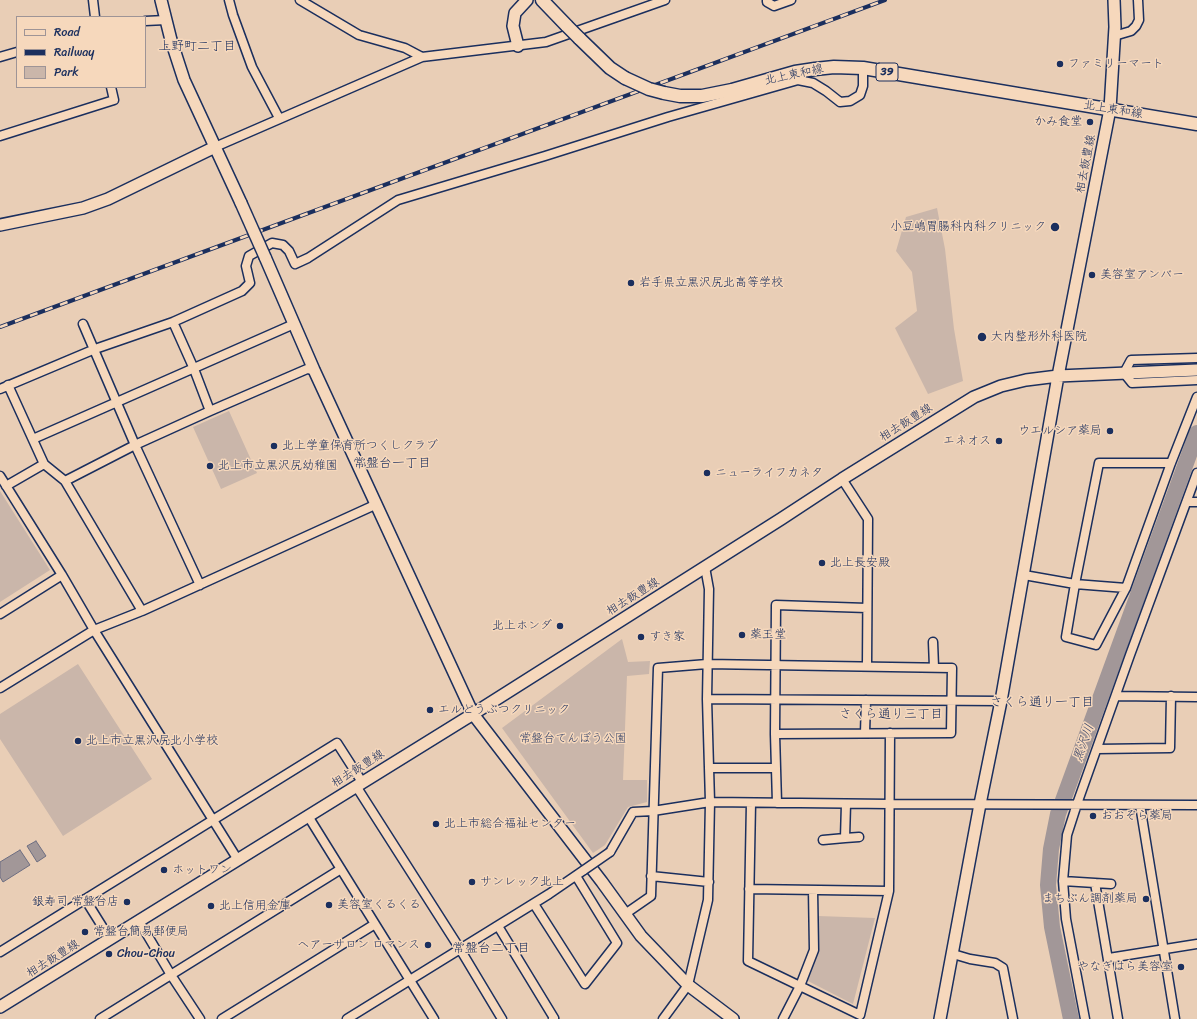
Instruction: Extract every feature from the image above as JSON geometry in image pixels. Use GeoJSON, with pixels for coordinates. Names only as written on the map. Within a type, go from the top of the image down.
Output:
{"type":"FeatureCollection","features":[{"type":"Feature","properties":{"kind":"main road","name":"北上東和線"},"geometry":{"type":"LineString","coordinates":[[542,0],[610,68],[625,78],[649,89],[664,93],[680,96],[702,96],[732,90],[795,72],[834,67],[863,68],[1197,124]]}},
{"type":"Feature","properties":{"kind":"street"},"geometry":{"type":"LineString","coordinates":[[93,0],[95,16]]}},
{"type":"Feature","properties":{"kind":"street"},"geometry":{"type":"LineString","coordinates":[[161,0],[171,40],[184,80],[265,257],[314,370],[473,714],[642,936],[688,985],[732,1019]]}},
{"type":"Feature","properties":{"kind":"street"},"geometry":{"type":"LineString","coordinates":[[229,0],[252,67],[279,118]]}},
{"type":"Feature","properties":{"kind":"street"},"geometry":{"type":"LineString","coordinates":[[300,0],[359,35],[405,48],[422,57]]}},
{"type":"Feature","properties":{"kind":"street"},"geometry":{"type":"LineString","coordinates":[[518,46],[513,26],[515,13],[527,0]]}},
{"type":"Feature","properties":{"kind":"street"},"geometry":{"type":"LineString","coordinates":[[0,226],[83,208],[108,199],[279,118],[422,57],[546,42],[665,0]]}},
{"type":"Feature","properties":{"kind":"street"},"geometry":{"type":"LineString","coordinates":[[767,0],[767,2],[774,6],[791,0]]}},
{"type":"Feature","properties":{"kind":"street","name":"相去飯豊線"},"geometry":{"type":"LineString","coordinates":[[0,1007],[473,714],[974,396],[1001,386],[1026,380],[1058,376],[1110,109],[1114,36],[1114,0]]}},
{"type":"Feature","properties":{"kind":"street"},"geometry":{"type":"LineString","coordinates":[[1114,36],[1131,31],[1136,26],[1139,20],[1138,0]]}},
{"type":"Feature","properties":{"kind":"street"},"geometry":{"type":"LineString","coordinates":[[146,21],[166,20]]}},
{"type":"Feature","properties":{"kind":"street"},"geometry":{"type":"LineString","coordinates":[[0,57],[16,52]]}},
{"type":"Feature","properties":{"kind":"street"},"geometry":{"type":"LineString","coordinates":[[142,611],[65,481],[44,464],[33,440],[4,387],[95,349],[173,322],[242,291],[250,282],[246,266],[249,256],[272,243],[283,245],[289,251],[295,264],[308,258],[398,200],[545,156],[668,116],[798,80],[813,82],[840,102],[850,101],[860,94],[863,86],[863,68]]}},
{"type":"Feature","properties":{"kind":"street"},"geometry":{"type":"LineString","coordinates":[[0,136],[114,100],[111,88]]}},
{"type":"Feature","properties":{"kind":"street"},"geometry":{"type":"LineString","coordinates":[[173,322],[194,369],[210,411]]}},
{"type":"Feature","properties":{"kind":"street"},"geometry":{"type":"LineString","coordinates":[[83,324],[118,402],[135,445],[200,585]]}},
{"type":"Feature","properties":{"kind":"street"},"geometry":{"type":"LineString","coordinates":[[33,440],[294,324]]}},
{"type":"Feature","properties":{"kind":"street"},"geometry":{"type":"LineString","coordinates":[[1197,358],[1131,360],[1129,373],[1132,382],[1197,380]]}},
{"type":"Feature","properties":{"kind":"street"},"geometry":{"type":"LineString","coordinates":[[65,481],[135,445],[210,411],[307,369],[314,370]]}},
{"type":"Feature","properties":{"kind":"street"},"geometry":{"type":"LineString","coordinates":[[940,1019],[980,804],[1001,701],[1058,376],[1197,370]]}},
{"type":"Feature","properties":{"kind":"street"},"geometry":{"type":"LineString","coordinates":[[1171,463],[1100,463],[1075,584],[1066,637],[1096,645],[1126,588],[1171,463],[1197,397]]}},
{"type":"Feature","properties":{"kind":"street"},"geometry":{"type":"LineString","coordinates":[[6,486],[44,464]]}},
{"type":"Feature","properties":{"kind":"street"},"geometry":{"type":"LineString","coordinates":[[1085,1019],[1066,919],[1063,881],[1067,835],[1074,804],[1097,748],[1197,473]]}},
{"type":"Feature","properties":{"kind":"street"},"geometry":{"type":"LineString","coordinates":[[0,476],[62,575],[94,630],[238,860]]}},
{"type":"Feature","properties":{"kind":"street"},"geometry":{"type":"LineString","coordinates":[[842,479],[868,519],[867,665]]}},
{"type":"Feature","properties":{"kind":"street"},"geometry":{"type":"LineString","coordinates":[[1187,502],[1197,502]]}},
{"type":"Feature","properties":{"kind":"street"},"geometry":{"type":"LineString","coordinates":[[0,688],[94,630],[142,611],[377,504]]}},
{"type":"Feature","properties":{"kind":"street"},"geometry":{"type":"LineString","coordinates":[[663,1019],[688,985],[708,900],[710,802],[707,664],[709,589],[705,567]]}},
{"type":"Feature","properties":{"kind":"street"},"geometry":{"type":"LineString","coordinates":[[0,614],[62,575]]}},
{"type":"Feature","properties":{"kind":"street"},"geometry":{"type":"LineString","coordinates":[[1024,575],[1075,584],[1126,588]]}},
{"type":"Feature","properties":{"kind":"street"},"geometry":{"type":"LineString","coordinates":[[777,803],[775,734],[776,605],[867,608]]}},
{"type":"Feature","properties":{"kind":"street"},"geometry":{"type":"LineString","coordinates":[[933,642],[934,667]]}},
{"type":"Feature","properties":{"kind":"street"},"geometry":{"type":"LineString","coordinates":[[625,914],[651,896],[658,668],[707,664],[867,665],[952,668],[951,733],[775,734]]}},
{"type":"Feature","properties":{"kind":"street"},"geometry":{"type":"LineString","coordinates":[[1116,696],[1197,697]]}},
{"type":"Feature","properties":{"kind":"street"},"geometry":{"type":"LineString","coordinates":[[1097,748],[1170,748],[1171,696]]}},
{"type":"Feature","properties":{"kind":"street"},"geometry":{"type":"LineString","coordinates":[[708,699],[1001,701]]}},
{"type":"Feature","properties":{"kind":"street"},"geometry":{"type":"LineString","coordinates":[[865,734],[866,700]]}},
{"type":"Feature","properties":{"kind":"street"},"geometry":{"type":"LineString","coordinates":[[751,803],[748,961],[860,1015],[890,891],[890,733]]}},
{"type":"Feature","properties":{"kind":"street"},"geometry":{"type":"LineString","coordinates":[[0,952],[337,743],[359,784],[502,1019]]}},
{"type":"Feature","properties":{"kind":"street"},"geometry":{"type":"LineString","coordinates":[[709,768],[776,768]]}},
{"type":"Feature","properties":{"kind":"street"},"geometry":{"type":"LineString","coordinates":[[347,1019],[534,904],[610,852],[633,812],[653,811],[710,802],[1197,805]]}},
{"type":"Feature","properties":{"kind":"street"},"geometry":{"type":"LineString","coordinates":[[845,838],[846,804]]}},
{"type":"Feature","properties":{"kind":"street"},"geometry":{"type":"LineString","coordinates":[[1140,805],[1175,1019]]}},
{"type":"Feature","properties":{"kind":"street"},"geometry":{"type":"LineString","coordinates":[[308,816],[434,1019]]}},
{"type":"Feature","properties":{"kind":"street"},"geometry":{"type":"LineString","coordinates":[[823,840],[859,838]]}},
{"type":"Feature","properties":{"kind":"street"},"geometry":{"type":"LineString","coordinates":[[100,1019],[341,868]]}},
{"type":"Feature","properties":{"kind":"street"},"geometry":{"type":"LineString","coordinates":[[534,904],[585,984],[617,943],[576,876]]}},
{"type":"Feature","properties":{"kind":"street"},"geometry":{"type":"LineString","coordinates":[[651,876],[709,882]]}},
{"type":"Feature","properties":{"kind":"street"},"geometry":{"type":"LineString","coordinates":[[1063,881],[1111,884]]}},
{"type":"Feature","properties":{"kind":"street"},"geometry":{"type":"LineString","coordinates":[[1095,883],[1109,958],[1118,1019]]}},
{"type":"Feature","properties":{"kind":"street"},"geometry":{"type":"LineString","coordinates":[[749,889],[890,891]]}},
{"type":"Feature","properties":{"kind":"street"},"geometry":{"type":"LineString","coordinates":[[783,1019],[800,986],[814,950],[813,890]]}},
{"type":"Feature","properties":{"kind":"street"},"geometry":{"type":"LineString","coordinates":[[85,899],[110,939]]}},
{"type":"Feature","properties":{"kind":"street"},"geometry":{"type":"LineString","coordinates":[[138,921],[200,1019]]}},
{"type":"Feature","properties":{"kind":"street"},"geometry":{"type":"LineString","coordinates":[[222,1019],[375,924]]}},
{"type":"Feature","properties":{"kind":"street"},"geometry":{"type":"LineString","coordinates":[[498,926],[554,1018],[553,1019]]}},
{"type":"Feature","properties":{"kind":"street"},"geometry":{"type":"LineString","coordinates":[[1109,958],[1197,944]]}},
{"type":"Feature","properties":{"kind":"street"},"geometry":{"type":"LineString","coordinates":[[953,954],[970,959],[995,963],[1003,968],[1013,1019]]}},
{"type":"Feature","properties":{"kind":"green space"},"geometry":{"type":"Polygon","coordinates":[[[937,208],[945,249],[954,329],[963,381],[928,394],[895,328],[917,311],[912,272],[896,251],[906,217],[937,208]]]}},
{"type":"Feature","properties":{"kind":"green space"},"geometry":{"type":"Polygon","coordinates":[[[229,411],[257,473],[221,489],[193,427],[229,411]]]}},
{"type":"Feature","properties":{"kind":"green space"},"geometry":{"type":"Polygon","coordinates":[[[0,491],[50,570],[0,602],[0,491]]]}},
{"type":"Feature","properties":{"kind":"green space","name":"常盤台てんぼう公園"},"geometry":{"type":"Polygon","coordinates":[[[622,639],[628,662],[650,661],[649,674],[627,676],[623,780],[647,780],[647,802],[628,807],[605,845],[593,853],[502,728],[622,639]]]}},
{"type":"Feature","properties":{"kind":"green space"},"geometry":{"type":"Polygon","coordinates":[[[78,664],[152,779],[63,836],[0,739],[0,714],[78,664]]]}},
{"type":"Feature","properties":{"kind":"green space"},"geometry":{"type":"Polygon","coordinates":[[[818,916],[875,918],[853,1004],[806,980],[818,950],[818,916]]]}},
{"type":"Feature","properties":{"kind":"shaded area"},"geometry":{"type":"Polygon","coordinates":[[[36,841],[46,856],[37,862],[27,846],[36,841]]]}},
{"type":"Feature","properties":{"kind":"shaded area"},"geometry":{"type":"Polygon","coordinates":[[[20,850],[30,865],[3,882],[0,877],[0,862],[20,850]]]}},
{"type":"Feature","properties":{"kind":"waterway","name":"黒沢川"},"geometry":{"type":"LineString","coordinates":[[1071,1019],[1052,927],[1048,885],[1051,849],[1058,814],[1197,433]]}},
{"type":"Feature","properties":{"kind":"railway"},"geometry":{"type":"LineString","coordinates":[[0,327],[885,0]]}},
{"type":"Feature","properties":{"kind":"place","name":"ファミリーマート"},"geometry":{"type":"Point","coordinates":[1060,64]}},
{"type":"Feature","properties":{"kind":"place","name":"かみ食堂"},"geometry":{"type":"Point","coordinates":[1090,122]}},
{"type":"Feature","properties":{"kind":"place","name":"小豆嶋胃腸科内科クリニック"},"geometry":{"type":"Point","coordinates":[1055,227]}},
{"type":"Feature","properties":{"kind":"place","name":"美容室アンバー"},"geometry":{"type":"Point","coordinates":[1092,275]}},
{"type":"Feature","properties":{"kind":"place","name":"岩手県立黒沢尻北高等学校"},"geometry":{"type":"Point","coordinates":[631,283]}},
{"type":"Feature","properties":{"kind":"place","name":"大内整形外科医院"},"geometry":{"type":"Point","coordinates":[982,337]}},
{"type":"Feature","properties":{"kind":"place","name":"ウエルシア薬局"},"geometry":{"type":"Point","coordinates":[1110,431]}},
{"type":"Feature","properties":{"kind":"place","name":"エネオス"},"geometry":{"type":"Point","coordinates":[999,441]}},
{"type":"Feature","properties":{"kind":"place","name":"北上学童保育所つくしクラブ"},"geometry":{"type":"Point","coordinates":[274,446]}},
{"type":"Feature","properties":{"kind":"place","name":"北上市立黒沢尻幼稚園"},"geometry":{"type":"Point","coordinates":[210,466]}},
{"type":"Feature","properties":{"kind":"place","name":"ニューライフカネタ"},"geometry":{"type":"Point","coordinates":[707,473]}},
{"type":"Feature","properties":{"kind":"place","name":"北上長安殿"},"geometry":{"type":"Point","coordinates":[822,563]}},
{"type":"Feature","properties":{"kind":"place","name":"北上ホンダ"},"geometry":{"type":"Point","coordinates":[560,626]}},
{"type":"Feature","properties":{"kind":"place","name":"薬王堂"},"geometry":{"type":"Point","coordinates":[742,635]}},
{"type":"Feature","properties":{"kind":"place","name":"すき家"},"geometry":{"type":"Point","coordinates":[641,637]}},
{"type":"Feature","properties":{"kind":"place","name":"エルどうぶつクリニック"},"geometry":{"type":"Point","coordinates":[430,710]}},
{"type":"Feature","properties":{"kind":"place","name":"北上市立黒沢尻北小学校"},"geometry":{"type":"Point","coordinates":[78,741]}},
{"type":"Feature","properties":{"kind":"place","name":"おおぞら薬局"},"geometry":{"type":"Point","coordinates":[1093,816]}},
{"type":"Feature","properties":{"kind":"place","name":"北上市総合福祉センター"},"geometry":{"type":"Point","coordinates":[436,824]}},
{"type":"Feature","properties":{"kind":"place","name":"ホットワン"},"geometry":{"type":"Point","coordinates":[164,870]}},
{"type":"Feature","properties":{"kind":"place","name":"サンレック北上"},"geometry":{"type":"Point","coordinates":[472,882]}},
{"type":"Feature","properties":{"kind":"place","name":"まちぶん調剤薬局"},"geometry":{"type":"Point","coordinates":[1146,899]}},
{"type":"Feature","properties":{"kind":"place","name":"銀寿司 常盤台店"},"geometry":{"type":"Point","coordinates":[127,902]}},
{"type":"Feature","properties":{"kind":"place","name":"美容室くるくる"},"geometry":{"type":"Point","coordinates":[329,905]}},
{"type":"Feature","properties":{"kind":"place","name":"北上信用金庫"},"geometry":{"type":"Point","coordinates":[211,906]}},
{"type":"Feature","properties":{"kind":"place","name":"常盤台簡易郵便局"},"geometry":{"type":"Point","coordinates":[85,932]}},
{"type":"Feature","properties":{"kind":"place","name":"ヘアーサロン ロマンス"},"geometry":{"type":"Point","coordinates":[428,945]}},
{"type":"Feature","properties":{"kind":"place","name":"Chou-Chou"},"geometry":{"type":"Point","coordinates":[109,954]}},
{"type":"Feature","properties":{"kind":"place","name":"やなぎはら美容室"},"geometry":{"type":"Point","coordinates":[1181,967]}},
{"type":"Feature","properties":{"kind":"district","name":"上野町二丁目"},"geometry":{"type":"Point","coordinates":[197,47]}},
{"type":"Feature","properties":{"kind":"district","name":"常盤台一丁目"},"geometry":{"type":"Point","coordinates":[392,464]}},
{"type":"Feature","properties":{"kind":"district","name":"さくら通り一丁目"},"geometry":{"type":"Point","coordinates":[1042,703]}},
{"type":"Feature","properties":{"kind":"district","name":"さくら通り三丁目"},"geometry":{"type":"Point","coordinates":[891,715]}},
{"type":"Feature","properties":{"kind":"district","name":"常盤台二丁目"},"geometry":{"type":"Point","coordinates":[491,949]}}]}
